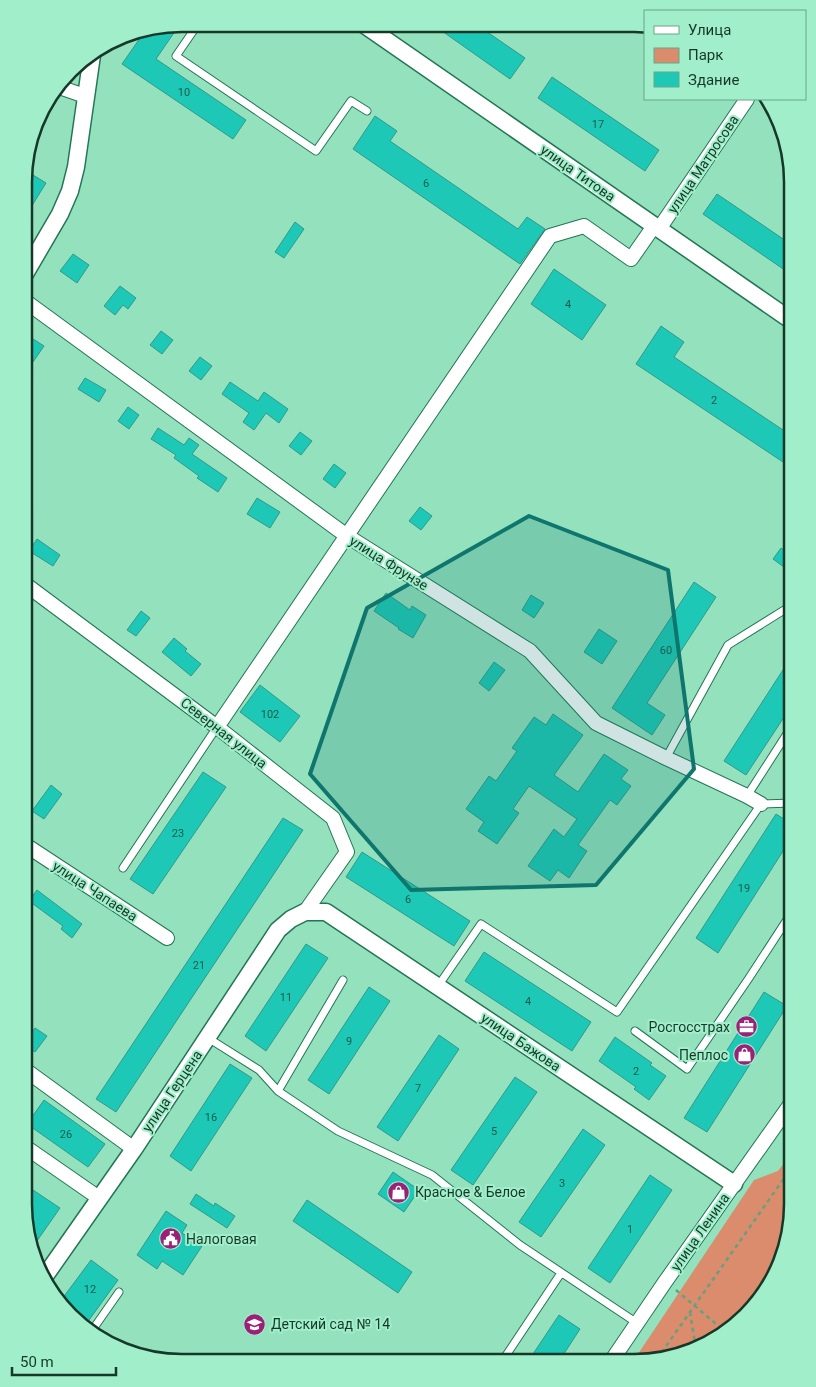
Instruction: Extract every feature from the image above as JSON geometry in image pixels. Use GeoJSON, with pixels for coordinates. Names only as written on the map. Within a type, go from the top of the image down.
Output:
{"type":"FeatureCollection","features":[{"type":"Feature","properties":{"kind":"street","name":"улица Титова"},"geometry":{"type":"LineString","coordinates":[[374,32],[784,315]]}},
{"type":"Feature","properties":{"kind":"street"},"geometry":{"type":"LineString","coordinates":[[32,262],[60,214],[70,191],[76,167],[90,65]]}},
{"type":"Feature","properties":{"kind":"street"},"geometry":{"type":"LineString","coordinates":[[66,89],[85,96]]}},
{"type":"Feature","properties":{"kind":"street","name":"улица Матросова"},"geometry":{"type":"LineString","coordinates":[[347,536],[550,236],[584,226],[631,259],[656,228],[746,100]]}},
{"type":"Feature","properties":{"kind":"street","name":"улица Фрунзе"},"geometry":{"type":"LineString","coordinates":[[32,306],[347,536],[530,651],[596,723],[761,804]]}},
{"type":"Feature","properties":{"kind":"street"},"geometry":{"type":"LineString","coordinates":[[217,727],[347,536]]}},
{"type":"Feature","properties":{"kind":"street","name":"Северная улица"},"geometry":{"type":"LineString","coordinates":[[32,590],[217,727],[332,818],[347,852],[305,912]]}},
{"type":"Feature","properties":{"kind":"street","name":"улица Чапаева"},"geometry":{"type":"LineString","coordinates":[[32,849],[166,938]]}},
{"type":"Feature","properties":{"kind":"street","name":"улица Бажова"},"geometry":{"type":"LineString","coordinates":[[305,912],[326,912],[734,1184]]}},
{"type":"Feature","properties":{"kind":"street","name":"улица Герцена"},"geometry":{"type":"LineString","coordinates":[[48,1270],[134,1149],[278,930],[305,912]]}},
{"type":"Feature","properties":{"kind":"street"},"geometry":{"type":"LineString","coordinates":[[32,1075],[134,1149]]}},
{"type":"Feature","properties":{"kind":"street","name":"улица Ленина"},"geometry":{"type":"LineString","coordinates":[[616,1354],[783,1115]]}},
{"type":"Feature","properties":{"kind":"street"},"geometry":{"type":"LineString","coordinates":[[32,1152],[99,1198]]}},
{"type":"Feature","properties":{"kind":"lane"},"geometry":{"type":"LineString","coordinates":[[192,32],[176,56],[316,151],[351,101],[368,111]]}},
{"type":"Feature","properties":{"kind":"lane"},"geometry":{"type":"LineString","coordinates":[[666,758],[728,645],[784,611]]}},
{"type":"Feature","properties":{"kind":"lane"},"geometry":{"type":"LineString","coordinates":[[123,868],[217,727]]}},
{"type":"Feature","properties":{"kind":"lane"},"geometry":{"type":"LineString","coordinates":[[747,796],[783,739]]}},
{"type":"Feature","properties":{"kind":"lane"},"geometry":{"type":"LineString","coordinates":[[438,986],[481,924],[616,1012],[761,804],[783,803]]}},
{"type":"Feature","properties":{"kind":"lane"},"geometry":{"type":"LineString","coordinates":[[634,1031],[687,1069],[783,925]]}},
{"type":"Feature","properties":{"kind":"lane"},"geometry":{"type":"LineString","coordinates":[[278,1091],[343,980]]}},
{"type":"Feature","properties":{"kind":"lane"},"geometry":{"type":"LineString","coordinates":[[208,1037],[259,1070],[278,1091],[338,1131],[432,1175],[520,1245],[637,1324]]}},
{"type":"Feature","properties":{"kind":"lane"},"geometry":{"type":"LineString","coordinates":[[506,1354],[561,1273]]}},
{"type":"Feature","properties":{"kind":"lane"},"geometry":{"type":"LineString","coordinates":[[95,1326],[120,1292]]}},
{"type":"Feature","properties":{"kind":"path"},"geometry":{"type":"LineString","coordinates":[[662,1352],[783,1180]]}},
{"type":"Feature","properties":{"kind":"path"},"geometry":{"type":"LineString","coordinates":[[665,1282],[719,1327]]}},
{"type":"Feature","properties":{"kind":"path"},"geometry":{"type":"LineString","coordinates":[[690,1312],[695,1341]]}},
{"type":"Feature","properties":{"kind":"highlighted area"},"geometry":{"type":"Polygon","coordinates":[[[529,516],[668,570],[694,769],[596,885],[411,890],[310,774],[367,608],[529,516]]]}},
{"type":"Feature","properties":{"kind":"green space"},"geometry":{"type":"Polygon","coordinates":[[[783,1165],[781,1234],[776,1253],[768,1271],[752,1296],[740,1311],[725,1323],[691,1343],[663,1352],[638,1354],[754,1180],[778,1171],[783,1165]]]}},
{"type":"Feature","properties":{"kind":"building"},"geometry":{"type":"Polygon","coordinates":[[[443,32],[487,32],[525,58],[510,79],[443,32]]]}},
{"type":"Feature","properties":{"kind":"building"},"geometry":{"type":"Polygon","coordinates":[[[174,33],[156,59],[246,120],[233,139],[122,64],[139,39],[174,33]]]}},
{"type":"Feature","properties":{"kind":"building"},"geometry":{"type":"Polygon","coordinates":[[[552,77],[659,150],[645,171],[538,98],[552,77]]]}},
{"type":"Feature","properties":{"kind":"building"},"geometry":{"type":"Polygon","coordinates":[[[375,116],[397,131],[390,141],[518,229],[527,217],[545,229],[520,264],[353,149],[375,116]]]}},
{"type":"Feature","properties":{"kind":"building"},"geometry":{"type":"Polygon","coordinates":[[[33,175],[46,183],[32,206],[33,175]]]}},
{"type":"Feature","properties":{"kind":"building"},"geometry":{"type":"Polygon","coordinates":[[[717,194],[784,240],[784,269],[703,214],[717,194]]]}},
{"type":"Feature","properties":{"kind":"building"},"geometry":{"type":"Polygon","coordinates":[[[295,222],[304,229],[284,258],[275,252],[295,222]]]}},
{"type":"Feature","properties":{"kind":"building"},"geometry":{"type":"Polygon","coordinates":[[[73,254],[89,265],[77,283],[60,271],[73,254]]]}},
{"type":"Feature","properties":{"kind":"building"},"geometry":{"type":"Polygon","coordinates":[[[554,269],[606,305],[582,340],[531,304],[554,269]]]}},
{"type":"Feature","properties":{"kind":"building"},"geometry":{"type":"Polygon","coordinates":[[[120,286],[136,298],[128,309],[123,305],[115,315],[104,306],[120,286]]]}},
{"type":"Feature","properties":{"kind":"building"},"geometry":{"type":"Polygon","coordinates":[[[661,326],[684,342],[674,357],[784,430],[784,462],[636,364],[661,326]]]}},
{"type":"Feature","properties":{"kind":"building"},"geometry":{"type":"Polygon","coordinates":[[[161,331],[173,340],[162,354],[150,345],[161,331]]]}},
{"type":"Feature","properties":{"kind":"building"},"geometry":{"type":"Polygon","coordinates":[[[32,338],[44,346],[32,361],[32,338]]]}},
{"type":"Feature","properties":{"kind":"building"},"geometry":{"type":"Polygon","coordinates":[[[200,357],[212,366],[201,380],[189,371],[200,357]]]}},
{"type":"Feature","properties":{"kind":"building"},"geometry":{"type":"Polygon","coordinates":[[[85,378],[106,390],[99,402],[78,389],[85,378]]]}},
{"type":"Feature","properties":{"kind":"building"},"geometry":{"type":"Polygon","coordinates":[[[230,382],[258,401],[264,392],[288,409],[279,423],[266,413],[254,430],[243,422],[249,413],[222,394],[230,382]]]}},
{"type":"Feature","properties":{"kind":"building"},"geometry":{"type":"Polygon","coordinates":[[[128,407],[139,415],[129,429],[118,421],[128,407]]]}},
{"type":"Feature","properties":{"kind":"building"},"geometry":{"type":"Polygon","coordinates":[[[158,428],[184,445],[189,438],[199,445],[192,454],[227,478],[218,492],[197,478],[199,476],[174,458],[176,455],[151,439],[158,428]]]}},
{"type":"Feature","properties":{"kind":"building"},"geometry":{"type":"Polygon","coordinates":[[[300,432],[312,441],[301,455],[289,446],[300,432]]]}},
{"type":"Feature","properties":{"kind":"building"},"geometry":{"type":"Polygon","coordinates":[[[334,464],[346,473],[335,488],[323,479],[334,464]]]}},
{"type":"Feature","properties":{"kind":"building"},"geometry":{"type":"Polygon","coordinates":[[[257,498],[280,512],[270,528],[247,514],[257,498]]]}},
{"type":"Feature","properties":{"kind":"building"},"geometry":{"type":"Polygon","coordinates":[[[420,507],[432,516],[421,530],[409,521],[420,507]]]}},
{"type":"Feature","properties":{"kind":"building"},"geometry":{"type":"Polygon","coordinates":[[[37,539],[60,555],[53,566],[32,553],[32,546],[37,539]]]}},
{"type":"Feature","properties":{"kind":"building"},"geometry":{"type":"Polygon","coordinates":[[[781,548],[784,550],[784,567],[773,559],[781,548]]]}},
{"type":"Feature","properties":{"kind":"building"},"geometry":{"type":"Polygon","coordinates":[[[694,582],[716,597],[647,703],[665,715],[652,735],[612,708],[694,582]]]}},
{"type":"Feature","properties":{"kind":"building"},"geometry":{"type":"Polygon","coordinates":[[[386,593],[410,610],[412,606],[426,615],[413,638],[374,611],[386,593]]]}},
{"type":"Feature","properties":{"kind":"building"},"geometry":{"type":"Polygon","coordinates":[[[531,595],[544,603],[534,618],[522,610],[531,595]]]}},
{"type":"Feature","properties":{"kind":"building"},"geometry":{"type":"Polygon","coordinates":[[[141,611],[150,618],[136,636],[127,630],[141,611]]]}},
{"type":"Feature","properties":{"kind":"building"},"geometry":{"type":"Polygon","coordinates":[[[599,629],[617,641],[602,664],[584,652],[599,629]]]}},
{"type":"Feature","properties":{"kind":"building"},"geometry":{"type":"Polygon","coordinates":[[[174,638],[187,649],[185,651],[201,664],[191,676],[162,652],[174,638]]]}},
{"type":"Feature","properties":{"kind":"building"},"geometry":{"type":"Polygon","coordinates":[[[494,662],[505,670],[489,691],[479,683],[494,662]]]}},
{"type":"Feature","properties":{"kind":"building"},"geometry":{"type":"Polygon","coordinates":[[[784,669],[783,718],[746,775],[724,761],[784,669]]]}},
{"type":"Feature","properties":{"kind":"building"},"geometry":{"type":"Polygon","coordinates":[[[260,685],[300,716],[280,742],[240,712],[260,685]]]}},
{"type":"Feature","properties":{"kind":"building"},"geometry":{"type":"Polygon","coordinates":[[[553,714],[583,735],[554,775],[578,792],[604,754],[628,770],[621,779],[631,786],[617,805],[610,800],[578,845],[587,851],[569,878],[558,870],[550,881],[528,866],[554,829],[564,837],[577,819],[529,786],[513,809],[519,813],[497,844],[478,831],[484,822],[466,809],[489,776],[496,781],[517,751],[512,748],[534,717],[546,725],[553,714]]]}},
{"type":"Feature","properties":{"kind":"building"},"geometry":{"type":"Polygon","coordinates":[[[203,772],[226,787],[153,894],[130,879],[203,772]]]}},
{"type":"Feature","properties":{"kind":"building"},"geometry":{"type":"Polygon","coordinates":[[[51,785],[62,794],[44,819],[32,811],[51,785]]]}},
{"type":"Feature","properties":{"kind":"building"},"geometry":{"type":"Polygon","coordinates":[[[776,814],[783,819],[783,851],[718,953],[696,938],[776,814]]]}},
{"type":"Feature","properties":{"kind":"building"},"geometry":{"type":"Polygon","coordinates":[[[283,818],[303,830],[116,1112],[96,1099],[283,818]]]}},
{"type":"Feature","properties":{"kind":"building"},"geometry":{"type":"Polygon","coordinates":[[[362,852],[470,921],[454,946],[346,877],[362,852]]]}},
{"type":"Feature","properties":{"kind":"building"},"geometry":{"type":"Polygon","coordinates":[[[37,890],[82,924],[72,938],[61,929],[63,926],[32,903],[32,897],[37,890]]]}},
{"type":"Feature","properties":{"kind":"building"},"geometry":{"type":"Polygon","coordinates":[[[306,944],[328,958],[266,1051],[245,1036],[306,944]]]}},
{"type":"Feature","properties":{"kind":"building"},"geometry":{"type":"Polygon","coordinates":[[[484,952],[591,1022],[572,1051],[465,981],[484,952]]]}},
{"type":"Feature","properties":{"kind":"building"},"geometry":{"type":"Polygon","coordinates":[[[369,987],[390,1001],[329,1094],[308,1080],[369,987]]]}},
{"type":"Feature","properties":{"kind":"building"},"geometry":{"type":"Polygon","coordinates":[[[764,992],[783,1004],[783,1012],[707,1132],[684,1118],[764,992]]]}},
{"type":"Feature","properties":{"kind":"building"},"geometry":{"type":"Polygon","coordinates":[[[35,1028],[47,1036],[35,1052],[32,1050],[32,1032],[35,1028]]]}},
{"type":"Feature","properties":{"kind":"building"},"geometry":{"type":"Polygon","coordinates":[[[439,1035],[459,1049],[398,1141],[377,1127],[439,1035]]]}},
{"type":"Feature","properties":{"kind":"building"},"geometry":{"type":"Polygon","coordinates":[[[615,1037],[652,1063],[650,1065],[666,1076],[649,1100],[634,1089],[636,1087],[599,1061],[615,1037]]]}},
{"type":"Feature","properties":{"kind":"building"},"geometry":{"type":"Polygon","coordinates":[[[230,1064],[252,1078],[191,1171],[170,1156],[230,1064]]]}},
{"type":"Feature","properties":{"kind":"building"},"geometry":{"type":"Polygon","coordinates":[[[515,1077],[537,1092],[473,1185],[451,1170],[515,1077]]]}},
{"type":"Feature","properties":{"kind":"building"},"geometry":{"type":"Polygon","coordinates":[[[44,1100],[105,1144],[88,1167],[32,1128],[32,1117],[44,1100]]]}},
{"type":"Feature","properties":{"kind":"building"},"geometry":{"type":"Polygon","coordinates":[[[583,1129],[605,1145],[541,1237],[519,1222],[583,1129]]]}},
{"type":"Feature","properties":{"kind":"building","name":"Красное & Белое"},"geometry":{"type":"Polygon","coordinates":[[[393,1172],[419,1190],[404,1212],[378,1194],[393,1172]]]}},
{"type":"Feature","properties":{"kind":"building"},"geometry":{"type":"Polygon","coordinates":[[[650,1175],[672,1190],[610,1283],[588,1268],[650,1175]]]}},
{"type":"Feature","properties":{"kind":"building"},"geometry":{"type":"Polygon","coordinates":[[[32,1189],[60,1208],[37,1241],[32,1189]]]}},
{"type":"Feature","properties":{"kind":"building"},"geometry":{"type":"Polygon","coordinates":[[[196,1194],[214,1206],[215,1203],[235,1216],[227,1228],[190,1204],[196,1194]]]}},
{"type":"Feature","properties":{"kind":"building"},"geometry":{"type":"Polygon","coordinates":[[[307,1200],[412,1272],[398,1293],[293,1221],[307,1200]]]}},
{"type":"Feature","properties":{"kind":"building","name":"Налоговая"},"geometry":{"type":"Polygon","coordinates":[[[166,1211],[187,1225],[182,1233],[202,1246],[183,1275],[162,1261],[157,1269],[137,1255],[166,1211]]]}},
{"type":"Feature","properties":{"kind":"building"},"geometry":{"type":"Polygon","coordinates":[[[91,1260],[118,1280],[88,1321],[76,1311],[64,1296],[91,1260]]]}},
{"type":"Feature","properties":{"kind":"building"},"geometry":{"type":"Polygon","coordinates":[[[559,1315],[580,1329],[564,1354],[533,1354],[559,1315]]]}},
{"type":"Feature","properties":{"kind":"place","name":"Росгосстрах"},"geometry":{"type":"Point","coordinates":[746,1027]}},
{"type":"Feature","properties":{"kind":"place","name":"Пеплос"},"geometry":{"type":"Point","coordinates":[744,1055]}},
{"type":"Feature","properties":{"kind":"place","name":"Красное & Белое"},"geometry":{"type":"Point","coordinates":[399,1192]}},
{"type":"Feature","properties":{"kind":"place","name":"Налоговая"},"geometry":{"type":"Point","coordinates":[170,1239]}},
{"type":"Feature","properties":{"kind":"place","name":"Детский сад № 14"},"geometry":{"type":"Point","coordinates":[255,1324]}}]}
